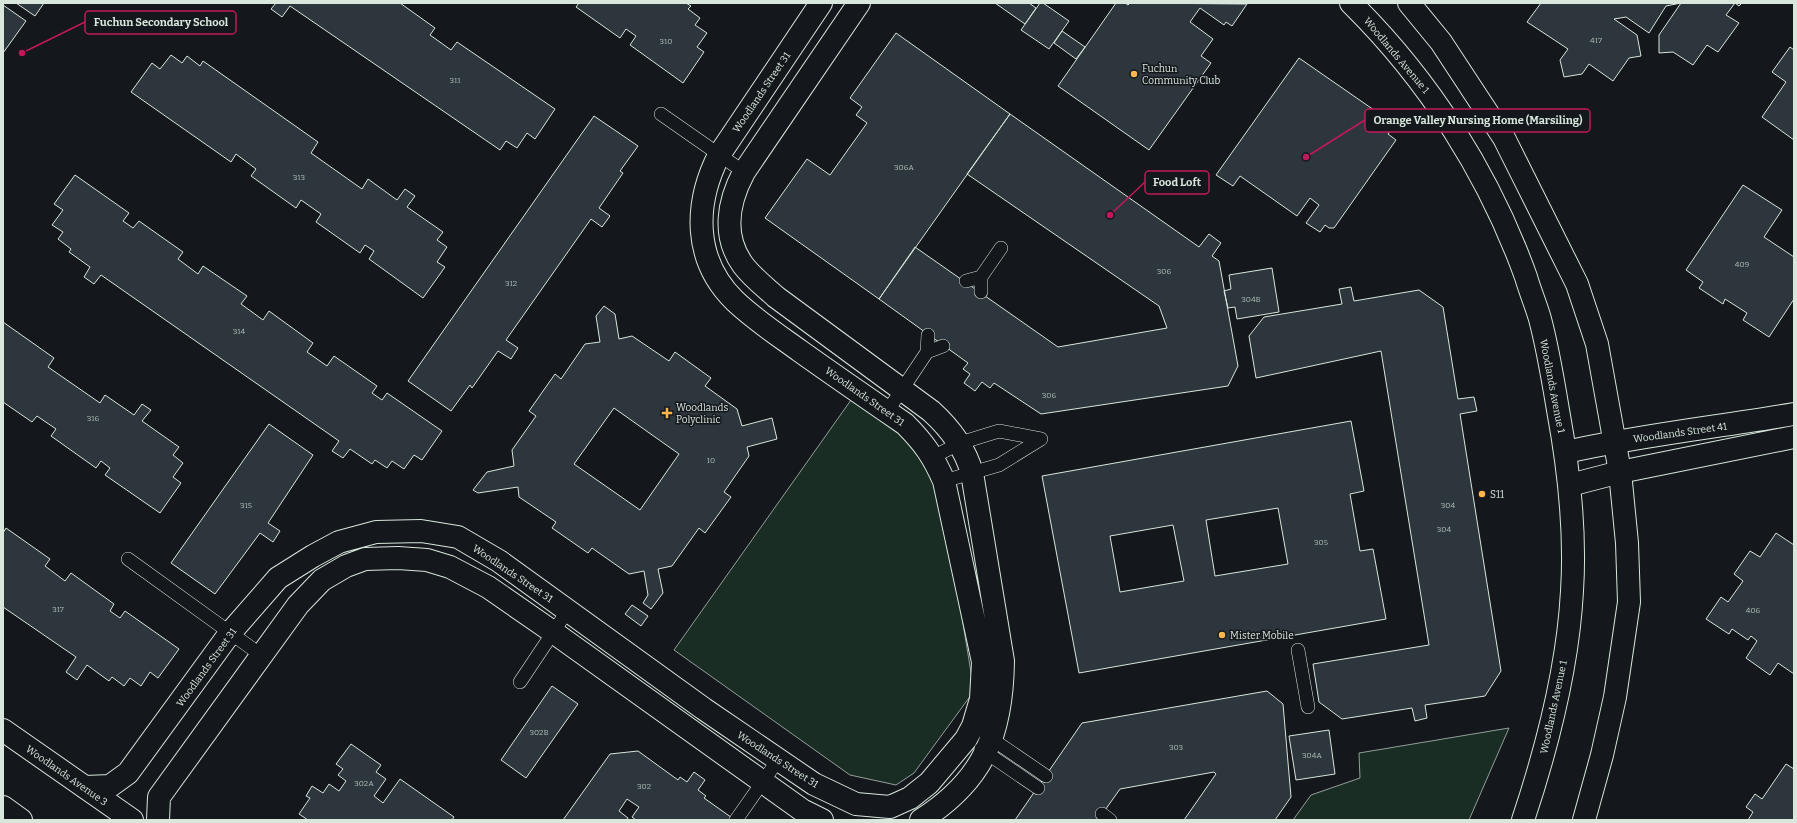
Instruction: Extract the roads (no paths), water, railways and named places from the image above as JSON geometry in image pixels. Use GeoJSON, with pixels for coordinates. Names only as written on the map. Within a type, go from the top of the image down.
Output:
{"type":"FeatureCollection","features":[{"type":"Feature","properties":{"kind":"street","name":"Woodlands Street 31"},"geometry":{"type":"LineString","coordinates":[[85,787],[110,786],[128,773],[230,633],[278,578],[339,542],[376,532],[420,531],[458,537],[499,561],[568,610],[642,666],[814,784],[856,804],[890,808],[910,798],[929,783],[970,732],[981,699],[983,662],[944,481],[934,457],[921,439],[905,424],[764,324],[734,300],[714,273],[703,246],[701,231],[703,199],[707,181],[719,155],[821,3]]}},
{"type":"Feature","properties":{"kind":"street"},"geometry":{"type":"LineString","coordinates":[[859,3],[744,172],[735,189],[730,212],[729,227],[735,250],[743,265],[776,297],[931,411],[946,424],[960,443],[968,458],[972,473],[1003,661],[1000,711],[989,746],[971,776],[953,796],[921,820]]}},
{"type":"Feature","properties":{"kind":"street","name":"Woodlands Avenue 1"},"geometry":{"type":"LineString","coordinates":[[1351,3],[1372,24],[1426,88],[1478,169],[1516,249],[1540,318],[1566,452],[1570,485],[1574,549],[1572,593],[1566,644],[1556,702],[1544,752],[1523,820]]}},
{"type":"Feature","properties":{"kind":"street"},"geometry":{"type":"LineString","coordinates":[[1409,3],[1441,42],[1504,138],[1577,284],[1597,344],[1620,472],[1627,543],[1629,602],[1616,697],[1584,820]]}},
{"type":"Feature","properties":{"kind":"street","name":"Woodlands Street 41"},"geometry":{"type":"LineString","coordinates":[[1566,452],[1614,441],[1794,414]]}},
{"type":"Feature","properties":{"kind":"street"},"geometry":{"type":"LineString","coordinates":[[1570,485],[1620,472],[1794,437]]}},
{"type":"Feature","properties":{"kind":"street"},"geometry":{"type":"LineString","coordinates":[[158,820],[159,797],[298,605],[322,580],[346,566],[365,559],[427,560],[450,567],[488,587],[802,810],[822,820]]}},
{"type":"Feature","properties":{"kind":"street","name":"Woodlands Avenue 3"},"geometry":{"type":"LineString","coordinates":[[3,730],[132,820]]}},
{"type":"Feature","properties":{"kind":"street"},"geometry":{"type":"LineString","coordinates":[[3,807],[21,820]]}},
{"type":"Feature","properties":{"kind":"lane"},"geometry":{"type":"LineString","coordinates":[[661,114],[744,172]]}},
{"type":"Feature","properties":{"kind":"lane"},"geometry":{"type":"LineString","coordinates":[[981,292],[981,277],[1001,248]]}},
{"type":"Feature","properties":{"kind":"lane"},"geometry":{"type":"LineString","coordinates":[[966,281],[981,277]]}},
{"type":"Feature","properties":{"kind":"lane"},"geometry":{"type":"LineString","coordinates":[[887,412],[927,352],[928,336]]}},
{"type":"Feature","properties":{"kind":"lane"},"geometry":{"type":"LineString","coordinates":[[927,352],[943,346]]}},
{"type":"Feature","properties":{"kind":"lane"},"geometry":{"type":"LineString","coordinates":[[934,457],[960,443],[999,431],[1041,439],[999,465],[944,481]]}},
{"type":"Feature","properties":{"kind":"lane"},"geometry":{"type":"LineString","coordinates":[[128,559],[261,655]]}},
{"type":"Feature","properties":{"kind":"lane"},"geometry":{"type":"LineString","coordinates":[[520,682],[568,610]]}},
{"type":"Feature","properties":{"kind":"lane"},"geometry":{"type":"LineString","coordinates":[[1298,650],[1308,707]]}},
{"type":"Feature","properties":{"kind":"lane"},"geometry":{"type":"LineString","coordinates":[[970,732],[989,746],[1038,788]]}},
{"type":"Feature","properties":{"kind":"lane"},"geometry":{"type":"LineString","coordinates":[[989,746],[1046,776]]}},
{"type":"Feature","properties":{"kind":"lane"},"geometry":{"type":"LineString","coordinates":[[736,820],[778,760]]}},
{"type":"Feature","properties":{"kind":"place","name":"Fuchun Secondary School"},"geometry":{"type":"Point","coordinates":[22,53]}},
{"type":"Feature","properties":{"kind":"place","name":"Fuchun Community Club"},"geometry":{"type":"Point","coordinates":[1134,74]}},
{"type":"Feature","properties":{"kind":"place","name":"Orange Valley Nursing Home (Marsiling)"},"geometry":{"type":"Point","coordinates":[1306,157]}},
{"type":"Feature","properties":{"kind":"place","name":"Food Loft"},"geometry":{"type":"Point","coordinates":[1110,215]}},
{"type":"Feature","properties":{"kind":"place","name":"Woodlands Polyclinic"},"geometry":{"type":"Point","coordinates":[667,413]}},
{"type":"Feature","properties":{"kind":"place","name":"S11"},"geometry":{"type":"Point","coordinates":[1482,494]}},
{"type":"Feature","properties":{"kind":"place","name":"Mister Mobile"},"geometry":{"type":"Point","coordinates":[1222,635]}}]}
